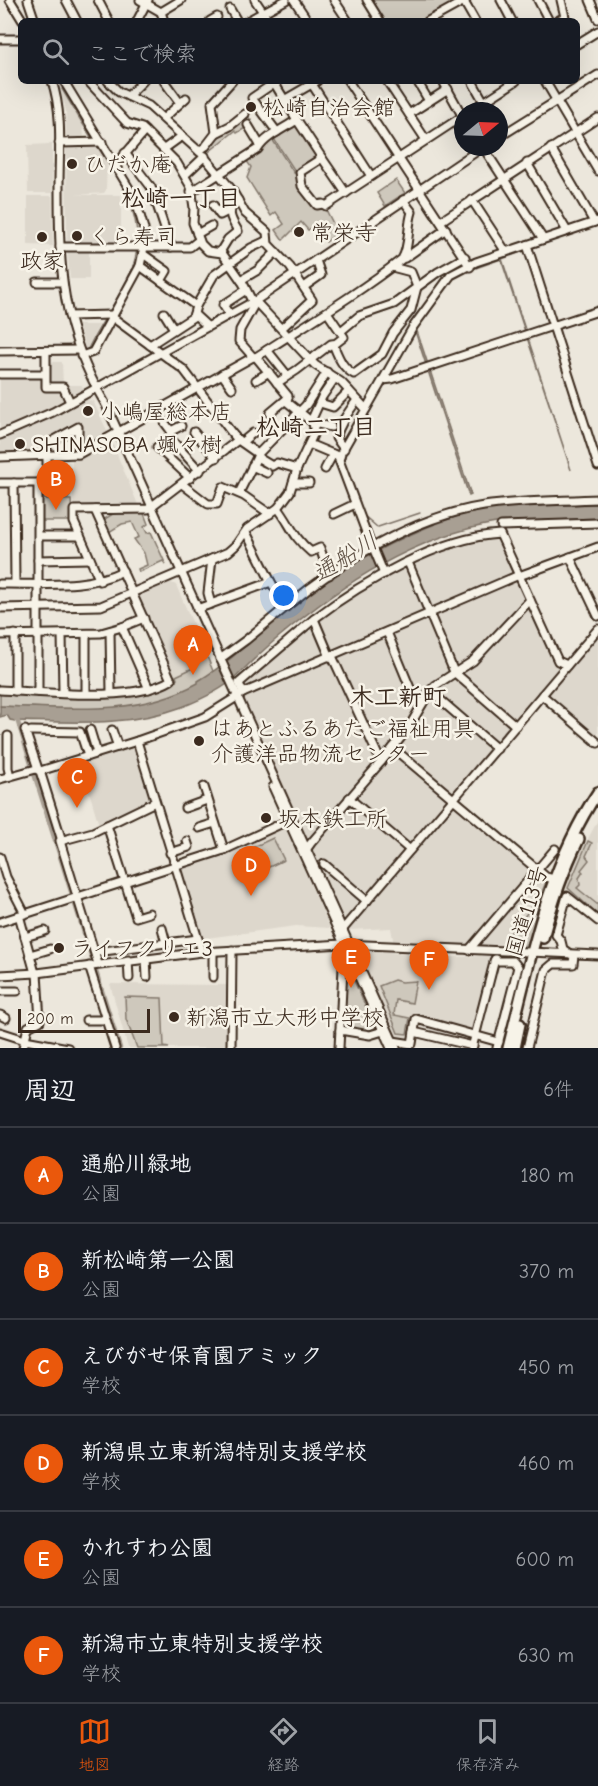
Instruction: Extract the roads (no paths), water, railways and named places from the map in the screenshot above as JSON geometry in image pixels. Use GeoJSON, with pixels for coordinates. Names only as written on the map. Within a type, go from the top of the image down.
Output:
{"type":"FeatureCollection","features":[{"type":"Feature","properties":{"kind":"highway","name":"国道113号"},"geometry":{"type":"LineString","coordinates":[[515,1048],[544,908],[565,854],[598,792]]}},
{"type":"Feature","properties":{"kind":"highway","name":"国道113号"},"geometry":{"type":"LineString","coordinates":[[508,1048],[550,910],[569,860],[598,802]]}},
{"type":"Feature","properties":{"kind":"street"},"geometry":{"type":"LineString","coordinates":[[10,0],[21,18]]}},
{"type":"Feature","properties":{"kind":"street"},"geometry":{"type":"LineString","coordinates":[[28,0],[34,18]]}},
{"type":"Feature","properties":{"kind":"street"},"geometry":{"type":"LineString","coordinates":[[66,0],[75,18]]}},
{"type":"Feature","properties":{"kind":"street"},"geometry":{"type":"LineString","coordinates":[[98,0],[107,18]]}},
{"type":"Feature","properties":{"kind":"street"},"geometry":{"type":"LineString","coordinates":[[161,12],[181,0]]}},
{"type":"Feature","properties":{"kind":"street"},"geometry":{"type":"LineString","coordinates":[[255,0],[267,18]]}},
{"type":"Feature","properties":{"kind":"street"},"geometry":{"type":"LineString","coordinates":[[252,18],[286,0]]}},
{"type":"Feature","properties":{"kind":"street"},"geometry":{"type":"LineString","coordinates":[[294,0],[306,18]]}},
{"type":"Feature","properties":{"kind":"street"},"geometry":{"type":"LineString","coordinates":[[334,0],[346,18]]}},
{"type":"Feature","properties":{"kind":"street"},"geometry":{"type":"LineString","coordinates":[[367,0],[378,18]]}},
{"type":"Feature","properties":{"kind":"street"},"geometry":{"type":"LineString","coordinates":[[439,18],[465,0],[474,18]]}},
{"type":"Feature","properties":{"kind":"street"},"geometry":{"type":"LineString","coordinates":[[501,0],[510,18]]}},
{"type":"Feature","properties":{"kind":"street"},"geometry":{"type":"LineString","coordinates":[[538,0],[547,18]]}},
{"type":"Feature","properties":{"kind":"street"},"geometry":{"type":"LineString","coordinates":[[561,0],[565,17],[563,18]]}},
{"type":"Feature","properties":{"kind":"street"},"geometry":{"type":"LineString","coordinates":[[590,0],[598,19]]}},
{"type":"Feature","properties":{"kind":"street"},"geometry":{"type":"LineString","coordinates":[[138,18],[145,1],[161,12],[163,18]]}},
{"type":"Feature","properties":{"kind":"street"},"geometry":{"type":"LineString","coordinates":[[230,9],[235,18]]}},
{"type":"Feature","properties":{"kind":"street"},"geometry":{"type":"LineString","coordinates":[[580,42],[598,31]]}},
{"type":"Feature","properties":{"kind":"street"},"geometry":{"type":"LineString","coordinates":[[0,39],[18,39]]}},
{"type":"Feature","properties":{"kind":"street"},"geometry":{"type":"LineString","coordinates":[[508,131],[598,75]]}},
{"type":"Feature","properties":{"kind":"street"},"geometry":{"type":"LineString","coordinates":[[53,84],[58,110],[62,282],[80,353],[178,573],[343,929],[346,945],[383,1031],[393,1046]]}},
{"type":"Feature","properties":{"kind":"street"},"geometry":{"type":"LineString","coordinates":[[0,351],[93,352],[140,266],[143,251],[143,224],[135,198],[67,84]]}},
{"type":"Feature","properties":{"kind":"street"},"geometry":{"type":"LineString","coordinates":[[91,84],[127,123],[146,131],[164,148],[185,175],[195,208],[193,224],[198,237],[208,251],[220,252],[254,301],[310,359],[338,380],[366,409]]}},
{"type":"Feature","properties":{"kind":"street"},"geometry":{"type":"LineString","coordinates":[[111,84],[119,92],[149,106],[202,154],[238,200],[245,213],[267,232],[266,241],[296,274],[312,300],[282,328]]}},
{"type":"Feature","properties":{"kind":"street"},"geometry":{"type":"LineString","coordinates":[[128,96],[140,84]]}},
{"type":"Feature","properties":{"kind":"street"},"geometry":{"type":"LineString","coordinates":[[164,118],[183,101],[167,84]]}},
{"type":"Feature","properties":{"kind":"street"},"geometry":{"type":"LineString","coordinates":[[216,133],[212,103],[228,84]]}},
{"type":"Feature","properties":{"kind":"street"},"geometry":{"type":"LineString","coordinates":[[270,84],[252,98],[277,132]]}},
{"type":"Feature","properties":{"kind":"street"},"geometry":{"type":"LineString","coordinates":[[274,84],[346,193]]}},
{"type":"Feature","properties":{"kind":"street"},"geometry":{"type":"LineString","coordinates":[[284,100],[310,84]]}},
{"type":"Feature","properties":{"kind":"street"},"geometry":{"type":"LineString","coordinates":[[314,84],[371,176]]}},
{"type":"Feature","properties":{"kind":"street"},"geometry":{"type":"LineString","coordinates":[[350,84],[470,267]]}},
{"type":"Feature","properties":{"kind":"street"},"geometry":{"type":"LineString","coordinates":[[389,84],[426,140]]}},
{"type":"Feature","properties":{"kind":"street"},"geometry":{"type":"LineString","coordinates":[[419,84],[429,101]]}},
{"type":"Feature","properties":{"kind":"street"},"geometry":{"type":"LineString","coordinates":[[445,84],[455,102]]}},
{"type":"Feature","properties":{"kind":"street"},"geometry":{"type":"LineString","coordinates":[[474,84],[484,102],[508,84]]}},
{"type":"Feature","properties":{"kind":"street"},"geometry":{"type":"LineString","coordinates":[[547,84],[598,171]]}},
{"type":"Feature","properties":{"kind":"street"},"geometry":{"type":"LineString","coordinates":[[409,114],[448,89]]}},
{"type":"Feature","properties":{"kind":"street"},"geometry":{"type":"LineString","coordinates":[[185,175],[216,133],[230,126],[245,114]]}},
{"type":"Feature","properties":{"kind":"street"},"geometry":{"type":"LineString","coordinates":[[441,221],[598,118]]}},
{"type":"Feature","properties":{"kind":"street"},"geometry":{"type":"LineString","coordinates":[[191,192],[260,148],[260,145],[277,132],[297,120]]}},
{"type":"Feature","properties":{"kind":"street"},"geometry":{"type":"LineString","coordinates":[[322,158],[300,172],[302,186],[317,205],[326,206],[454,122]]}},
{"type":"Feature","properties":{"kind":"street"},"geometry":{"type":"LineString","coordinates":[[248,125],[260,145]]}},
{"type":"Feature","properties":{"kind":"street"},"geometry":{"type":"LineString","coordinates":[[116,165],[146,131]]}},
{"type":"Feature","properties":{"kind":"street"},"geometry":{"type":"LineString","coordinates":[[164,148],[182,136]]}},
{"type":"Feature","properties":{"kind":"street"},"geometry":{"type":"LineString","coordinates":[[59,143],[102,142]]}},
{"type":"Feature","properties":{"kind":"street"},"geometry":{"type":"LineString","coordinates":[[325,469],[339,453],[386,379],[413,327],[451,275],[476,262],[596,221],[551,148]]}},
{"type":"Feature","properties":{"kind":"street"},"geometry":{"type":"LineString","coordinates":[[125,153],[151,187],[171,248]]}},
{"type":"Feature","properties":{"kind":"street"},"geometry":{"type":"LineString","coordinates":[[0,435],[43,417],[254,301],[469,156]]}},
{"type":"Feature","properties":{"kind":"street"},"geometry":{"type":"LineString","coordinates":[[489,156],[543,239]]}},
{"type":"Feature","properties":{"kind":"street"},"geometry":{"type":"LineString","coordinates":[[527,163],[567,231]]}},
{"type":"Feature","properties":{"kind":"street"},"geometry":{"type":"LineString","coordinates":[[220,252],[228,239],[238,231],[229,216],[230,210],[238,200]]}},
{"type":"Feature","properties":{"kind":"street"},"geometry":{"type":"LineString","coordinates":[[402,259],[405,254],[407,226],[412,212],[404,200]]}},
{"type":"Feature","properties":{"kind":"street"},"geometry":{"type":"LineString","coordinates":[[472,200],[506,252]]}},
{"type":"Feature","properties":{"kind":"street"},"geometry":{"type":"LineString","coordinates":[[213,205],[220,214],[230,210]]}},
{"type":"Feature","properties":{"kind":"street"},"geometry":{"type":"LineString","coordinates":[[60,247],[143,251],[190,247],[211,226]]}},
{"type":"Feature","properties":{"kind":"street"},"geometry":{"type":"LineString","coordinates":[[0,457],[78,454],[290,337],[446,229]]}},
{"type":"Feature","properties":{"kind":"street"},"geometry":{"type":"LineString","coordinates":[[150,345],[191,319],[214,275],[251,248],[266,241]]}},
{"type":"Feature","properties":{"kind":"street"},"geometry":{"type":"LineString","coordinates":[[527,245],[598,465]]}},
{"type":"Feature","properties":{"kind":"street"},"geometry":{"type":"LineString","coordinates":[[143,251],[166,271],[161,280]]}},
{"type":"Feature","properties":{"kind":"street"},"geometry":{"type":"LineString","coordinates":[[241,280],[258,270],[276,252]]}},
{"type":"Feature","properties":{"kind":"street"},"geometry":{"type":"LineString","coordinates":[[341,331],[358,316],[394,304],[444,268],[465,257]]}},
{"type":"Feature","properties":{"kind":"street"},"geometry":{"type":"LineString","coordinates":[[304,287],[321,275],[316,260]]}},
{"type":"Feature","properties":{"kind":"street"},"geometry":{"type":"LineString","coordinates":[[140,266],[161,280],[195,310],[207,327]]}},
{"type":"Feature","properties":{"kind":"street"},"geometry":{"type":"LineString","coordinates":[[0,608],[92,608],[109,604],[232,549],[246,532],[278,508],[290,492],[297,469],[309,444],[320,403],[338,380],[351,373],[356,373],[382,354],[393,333],[411,310],[417,287],[411,272],[392,267]]}},
{"type":"Feature","properties":{"kind":"street"},"geometry":{"type":"LineString","coordinates":[[37,282],[62,282]]}},
{"type":"Feature","properties":{"kind":"street"},"geometry":{"type":"LineString","coordinates":[[229,314],[223,305],[246,290]]}},
{"type":"Feature","properties":{"kind":"street"},"geometry":{"type":"LineString","coordinates":[[254,301],[240,330],[239,341],[278,382],[288,398],[287,402],[313,423],[331,427]]}},
{"type":"Feature","properties":{"kind":"street"},"geometry":{"type":"LineString","coordinates":[[309,304],[318,316]]}},
{"type":"Feature","properties":{"kind":"street"},"geometry":{"type":"LineString","coordinates":[[386,379],[598,311]]}},
{"type":"Feature","properties":{"kind":"street"},"geometry":{"type":"LineString","coordinates":[[278,382],[344,337],[327,312]]}},
{"type":"Feature","properties":{"kind":"street"},"geometry":{"type":"LineString","coordinates":[[164,314],[174,329]]}},
{"type":"Feature","properties":{"kind":"street"},"geometry":{"type":"LineString","coordinates":[[69,316],[112,316],[184,370],[240,441],[272,466],[277,463],[297,469]]}},
{"type":"Feature","properties":{"kind":"street"},"geometry":{"type":"LineString","coordinates":[[333,344],[342,365],[351,373]]}},
{"type":"Feature","properties":{"kind":"street"},"geometry":{"type":"LineString","coordinates":[[267,350],[287,375]]}},
{"type":"Feature","properties":{"kind":"street"},"geometry":{"type":"LineString","coordinates":[[45,351],[46,387],[63,387],[70,402]]}},
{"type":"Feature","properties":{"kind":"street"},"geometry":{"type":"LineString","coordinates":[[256,380],[269,372]]}},
{"type":"Feature","properties":{"kind":"street"},"geometry":{"type":"LineString","coordinates":[[238,493],[258,455],[299,413],[327,372]]}},
{"type":"Feature","properties":{"kind":"street"},"geometry":{"type":"LineString","coordinates":[[0,374],[45,374]]}},
{"type":"Feature","properties":{"kind":"street"},"geometry":{"type":"LineString","coordinates":[[222,374],[232,388]]}},
{"type":"Feature","properties":{"kind":"street"},"geometry":{"type":"LineString","coordinates":[[320,403],[333,407],[350,391]]}},
{"type":"Feature","properties":{"kind":"street"},"geometry":{"type":"LineString","coordinates":[[270,412],[288,398]]}},
{"type":"Feature","properties":{"kind":"street"},"geometry":{"type":"LineString","coordinates":[[357,400],[341,422],[336,438],[339,460],[383,572]]}},
{"type":"Feature","properties":{"kind":"street"},"geometry":{"type":"LineString","coordinates":[[345,417],[357,425]]}},
{"type":"Feature","properties":{"kind":"street"},"geometry":{"type":"LineString","coordinates":[[165,423],[171,431]]}},
{"type":"Feature","properties":{"kind":"street"},"geometry":{"type":"LineString","coordinates":[[181,426],[171,431],[169,437],[200,471]]}},
{"type":"Feature","properties":{"kind":"street"},"geometry":{"type":"LineString","coordinates":[[0,483],[47,483],[47,444],[78,427],[78,454]]}},
{"type":"Feature","properties":{"kind":"street"},"geometry":{"type":"LineString","coordinates":[[194,432],[216,458]]}},
{"type":"Feature","properties":{"kind":"street"},"geometry":{"type":"LineString","coordinates":[[100,580],[74,522],[74,510],[150,508],[253,433]]}},
{"type":"Feature","properties":{"kind":"street"},"geometry":{"type":"LineString","coordinates":[[309,444],[339,453]]}},
{"type":"Feature","properties":{"kind":"street"},"geometry":{"type":"LineString","coordinates":[[157,447],[190,478]]}},
{"type":"Feature","properties":{"kind":"street"},"geometry":{"type":"LineString","coordinates":[[252,466],[267,473]]}},
{"type":"Feature","properties":{"kind":"street"},"geometry":{"type":"LineString","coordinates":[[14,483],[15,584]]}},
{"type":"Feature","properties":{"kind":"street"},"geometry":{"type":"LineString","coordinates":[[38,483],[38,692]]}},
{"type":"Feature","properties":{"kind":"street"},"geometry":{"type":"LineString","coordinates":[[293,483],[309,483]]}},
{"type":"Feature","properties":{"kind":"street"},"geometry":{"type":"LineString","coordinates":[[182,484],[208,504],[217,504],[223,488],[238,493],[270,514]]}},
{"type":"Feature","properties":{"kind":"street"},"geometry":{"type":"LineString","coordinates":[[219,660],[329,575],[425,521],[472,508],[526,502],[598,499]]}},
{"type":"Feature","properties":{"kind":"street"},"geometry":{"type":"LineString","coordinates":[[334,514],[355,504]]}},
{"type":"Feature","properties":{"kind":"street"},"geometry":{"type":"LineString","coordinates":[[278,508],[297,540],[310,552],[320,548],[329,575]]}},
{"type":"Feature","properties":{"kind":"street"},"geometry":{"type":"LineString","coordinates":[[0,690],[111,693],[149,689],[162,686],[171,680],[95,510]]}},
{"type":"Feature","properties":{"kind":"street"},"geometry":{"type":"LineString","coordinates":[[501,526],[598,523]]}},
{"type":"Feature","properties":{"kind":"street"},"geometry":{"type":"LineString","coordinates":[[246,532],[286,607]]}},
{"type":"Feature","properties":{"kind":"street"},"geometry":{"type":"LineString","coordinates":[[0,779],[118,747],[205,717],[230,703],[239,683],[314,619],[383,572],[452,545],[500,534],[558,661],[567,665]]}},
{"type":"Feature","properties":{"kind":"street"},"geometry":{"type":"LineString","coordinates":[[39,536],[80,536]]}},
{"type":"Feature","properties":{"kind":"street"},"geometry":{"type":"LineString","coordinates":[[236,694],[519,576],[598,547]]}},
{"type":"Feature","properties":{"kind":"street"},"geometry":{"type":"LineString","coordinates":[[570,557],[598,616]]}},
{"type":"Feature","properties":{"kind":"street"},"geometry":{"type":"LineString","coordinates":[[211,604],[208,594],[212,559]]}},
{"type":"Feature","properties":{"kind":"street"},"geometry":{"type":"LineString","coordinates":[[38,560],[90,560]]}},
{"type":"Feature","properties":{"kind":"street"},"geometry":{"type":"LineString","coordinates":[[408,562],[454,672],[516,726]]}},
{"type":"Feature","properties":{"kind":"street"},"geometry":{"type":"LineString","coordinates":[[0,584],[88,583],[123,571]]}},
{"type":"Feature","properties":{"kind":"street"},"geometry":{"type":"LineString","coordinates":[[178,573],[197,609],[219,660]]}},
{"type":"Feature","properties":{"kind":"street"},"geometry":{"type":"LineString","coordinates":[[197,609],[271,582]]}},
{"type":"Feature","properties":{"kind":"street"},"geometry":{"type":"LineString","coordinates":[[306,850],[393,748],[409,727],[430,691],[472,660],[530,600]]}},
{"type":"Feature","properties":{"kind":"street"},"geometry":{"type":"LineString","coordinates":[[0,634],[86,634],[110,631],[144,618]]}},
{"type":"Feature","properties":{"kind":"street"},"geometry":{"type":"LineString","coordinates":[[314,619],[381,762]]}},
{"type":"Feature","properties":{"kind":"street"},"geometry":{"type":"LineString","coordinates":[[122,627],[149,689]]}},
{"type":"Feature","properties":{"kind":"street"},"geometry":{"type":"LineString","coordinates":[[110,631],[111,693]]}},
{"type":"Feature","properties":{"kind":"street"},"geometry":{"type":"LineString","coordinates":[[387,632],[413,695],[422,704]]}},
{"type":"Feature","properties":{"kind":"street"},"geometry":{"type":"LineString","coordinates":[[343,929],[597,632]]}},
{"type":"Feature","properties":{"kind":"street"},"geometry":{"type":"LineString","coordinates":[[15,634],[15,691]]}},
{"type":"Feature","properties":{"kind":"street"},"geometry":{"type":"LineString","coordinates":[[62,634],[63,692]]}},
{"type":"Feature","properties":{"kind":"street"},"geometry":{"type":"LineString","coordinates":[[86,634],[86,693]]}},
{"type":"Feature","properties":{"kind":"street"},"geometry":{"type":"LineString","coordinates":[[430,691],[497,749]]}},
{"type":"Feature","properties":{"kind":"street"},"geometry":{"type":"LineString","coordinates":[[236,694],[287,821],[393,1046]]}},
{"type":"Feature","properties":{"kind":"street"},"geometry":{"type":"LineString","coordinates":[[542,695],[598,743]]}},
{"type":"Feature","properties":{"kind":"street"},"geometry":{"type":"LineString","coordinates":[[90,730],[97,753]]}},
{"type":"Feature","properties":{"kind":"street"},"geometry":{"type":"LineString","coordinates":[[112,730],[118,747]]}},
{"type":"Feature","properties":{"kind":"street"},"geometry":{"type":"LineString","coordinates":[[88,756],[80,732],[53,734],[28,731],[36,770],[61,841],[73,897],[94,965],[106,1020],[115,1048]]}},
{"type":"Feature","properties":{"kind":"street"},"geometry":{"type":"LineString","coordinates":[[8,736],[10,776]]}},
{"type":"Feature","properties":{"kind":"street"},"geometry":{"type":"LineString","coordinates":[[137,741],[202,952]]}},
{"type":"Feature","properties":{"kind":"street"},"geometry":{"type":"LineString","coordinates":[[393,748],[546,877],[554,879]]}},
{"type":"Feature","properties":{"kind":"street"},"geometry":{"type":"LineString","coordinates":[[204,787],[224,850]]}},
{"type":"Feature","properties":{"kind":"street"},"geometry":{"type":"LineString","coordinates":[[349,798],[410,850]]}},
{"type":"Feature","properties":{"kind":"street"},"geometry":{"type":"LineString","coordinates":[[185,808],[207,800]]}},
{"type":"Feature","properties":{"kind":"street"},"geometry":{"type":"LineString","coordinates":[[61,841],[93,832],[155,802]]}},
{"type":"Feature","properties":{"kind":"street"},"geometry":{"type":"LineString","coordinates":[[0,922],[224,850],[287,821]]}},
{"type":"Feature","properties":{"kind":"street"},"geometry":{"type":"LineString","coordinates":[[200,828],[215,824]]}},
{"type":"Feature","properties":{"kind":"street"},"geometry":{"type":"LineString","coordinates":[[107,825],[136,917],[149,913]]}},
{"type":"Feature","properties":{"kind":"street"},"geometry":{"type":"LineString","coordinates":[[170,853],[189,847],[187,841]]}},
{"type":"Feature","properties":{"kind":"street"},"geometry":{"type":"LineString","coordinates":[[469,950],[555,849]]}},
{"type":"Feature","properties":{"kind":"street"},"geometry":{"type":"LineString","coordinates":[[0,857],[22,914],[25,937],[36,973],[40,1021],[28,1027],[24,1044]]}},
{"type":"Feature","properties":{"kind":"street"},"geometry":{"type":"LineString","coordinates":[[324,864],[367,901]]}},
{"type":"Feature","properties":{"kind":"street"},"geometry":{"type":"LineString","coordinates":[[526,1048],[546,970],[553,964],[573,964],[572,955],[563,949],[556,935],[567,896],[598,921]]}},
{"type":"Feature","properties":{"kind":"street"},"geometry":{"type":"LineString","coordinates":[[162,928],[166,943]]}},
{"type":"Feature","properties":{"kind":"street"},"geometry":{"type":"LineString","coordinates":[[25,937],[45,931]]}},
{"type":"Feature","properties":{"kind":"street"},"geometry":{"type":"LineString","coordinates":[[96,952],[198,939]]}},
{"type":"Feature","properties":{"kind":"street"},"geometry":{"type":"LineString","coordinates":[[0,975],[36,973],[202,952],[346,945],[598,955]]}},
{"type":"Feature","properties":{"kind":"street"},"geometry":{"type":"LineString","coordinates":[[30,955],[50,949]]}},
{"type":"Feature","properties":{"kind":"street"},"geometry":{"type":"LineString","coordinates":[[231,1048],[232,950]]}},
{"type":"Feature","properties":{"kind":"street"},"geometry":{"type":"LineString","coordinates":[[414,1032],[472,1047],[496,951]]}},
{"type":"Feature","properties":{"kind":"street"},"geometry":{"type":"LineString","coordinates":[[213,952],[213,977]]}},
{"type":"Feature","properties":{"kind":"street"},"geometry":{"type":"LineString","coordinates":[[146,958],[147,977]]}},
{"type":"Feature","properties":{"kind":"street"},"geometry":{"type":"LineString","coordinates":[[128,960],[129,978]]}},
{"type":"Feature","properties":{"kind":"street"},"geometry":{"type":"LineString","coordinates":[[393,1046],[412,1044],[416,1019],[475,1035],[498,1045],[518,967],[513,962],[494,961]]}},
{"type":"Feature","properties":{"kind":"street"},"geometry":{"type":"LineString","coordinates":[[339,1048],[343,968]]}},
{"type":"Feature","properties":{"kind":"street"},"geometry":{"type":"LineString","coordinates":[[0,992],[17,991]]}},
{"type":"Feature","properties":{"kind":"street"},"geometry":{"type":"LineString","coordinates":[[86,1020],[106,1020]]}},
{"type":"Feature","properties":{"kind":"street"},"geometry":{"type":"LineString","coordinates":[[340,1030],[370,1035],[383,1031]]}},
{"type":"Feature","properties":{"kind":"street"},"geometry":{"type":"LineString","coordinates":[[0,1032],[24,1044],[68,1048]]}},
{"type":"Feature","properties":{"kind":"waterway","name":"通船川"},"geometry":{"type":"LineString","coordinates":[[378,527],[420,513]]}},
{"type":"Feature","properties":{"kind":"waterway"},"geometry":{"type":"LineString","coordinates":[[16,716],[120,1048]]}},
{"type":"Feature","properties":{"kind":"place","name":"松崎自治会館"},"geometry":{"type":"Point","coordinates":[251,107]}},
{"type":"Feature","properties":{"kind":"place","name":"ひだか庵"},"geometry":{"type":"Point","coordinates":[72,164]}},
{"type":"Feature","properties":{"kind":"place","name":"常栄寺"},"geometry":{"type":"Point","coordinates":[299,232]}},
{"type":"Feature","properties":{"kind":"place","name":"くら寿司"},"geometry":{"type":"Point","coordinates":[77,236]}},
{"type":"Feature","properties":{"kind":"place","name":"政家"},"geometry":{"type":"Point","coordinates":[42,237]}},
{"type":"Feature","properties":{"kind":"place","name":"小嶋屋総本店"},"geometry":{"type":"Point","coordinates":[88,411]}},
{"type":"Feature","properties":{"kind":"place","name":"SHINASOBA 颯々樹"},"geometry":{"type":"Point","coordinates":[20,444]}},
{"type":"Feature","properties":{"kind":"place","name":"新松崎第一公園"},"geometry":{"type":"Point","coordinates":[56,510]}},
{"type":"Feature","properties":{"kind":"place","name":"通船川緑地"},"geometry":{"type":"Point","coordinates":[193,675]}},
{"type":"Feature","properties":{"kind":"place","name":"はあとふるあたご福祉用具 介護洋品物流センター"},"geometry":{"type":"Point","coordinates":[199,741]}},
{"type":"Feature","properties":{"kind":"place","name":"えびがせ保育園アミック"},"geometry":{"type":"Point","coordinates":[77,808]}},
{"type":"Feature","properties":{"kind":"place","name":"坂本鉄工所"},"geometry":{"type":"Point","coordinates":[266,818]}},
{"type":"Feature","properties":{"kind":"place","name":"新潟県立東新潟特別支援学校"},"geometry":{"type":"Point","coordinates":[251,896]}},
{"type":"Feature","properties":{"kind":"place","name":"ライフクリエ3"},"geometry":{"type":"Point","coordinates":[59,948]}},
{"type":"Feature","properties":{"kind":"place","name":"かれすわ公園"},"geometry":{"type":"Point","coordinates":[351,988]}},
{"type":"Feature","properties":{"kind":"place","name":"新潟市立東特別支援学校"},"geometry":{"type":"Point","coordinates":[429,990]}},
{"type":"Feature","properties":{"kind":"place","name":"新潟市立大形中学校"},"geometry":{"type":"Point","coordinates":[174,1017]}},
{"type":"Feature","properties":{"kind":"district","name":"松崎一丁目"},"geometry":{"type":"Point","coordinates":[181,198]}},
{"type":"Feature","properties":{"kind":"district","name":"松崎二丁目"},"geometry":{"type":"Point","coordinates":[316,427]}},
{"type":"Feature","properties":{"kind":"district","name":"木工新町"},"geometry":{"type":"Point","coordinates":[398,697]}}]}
